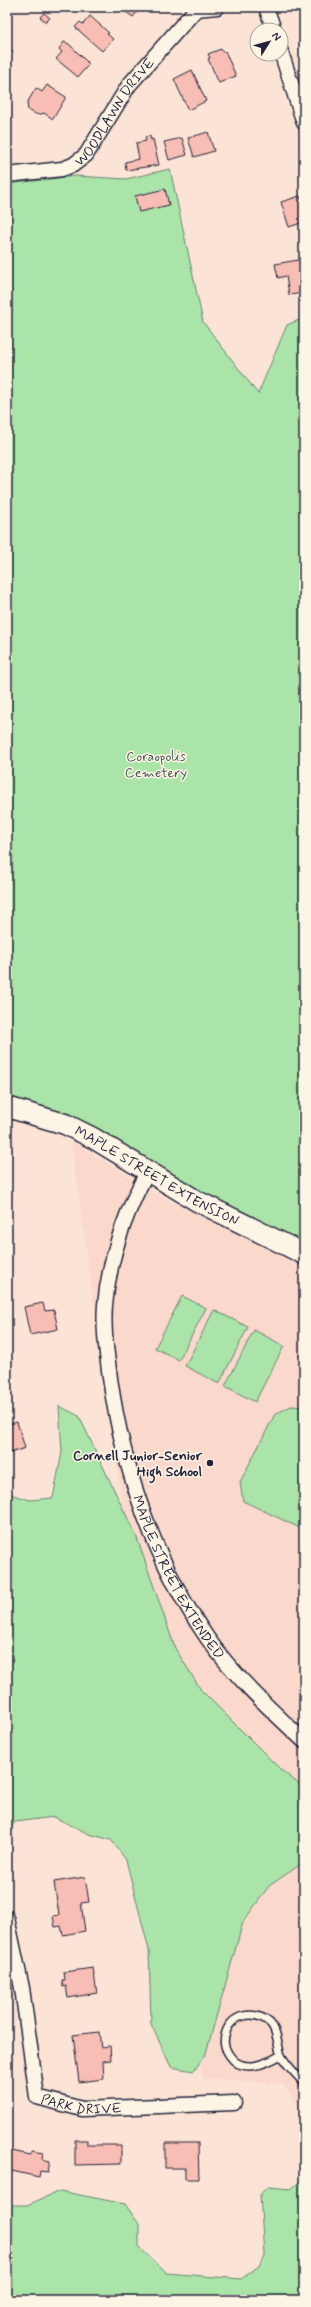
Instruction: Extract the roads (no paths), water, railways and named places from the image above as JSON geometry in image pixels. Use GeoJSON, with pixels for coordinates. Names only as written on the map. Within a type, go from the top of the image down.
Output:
{"type":"FeatureCollection","features":[{"type":"Feature","properties":{"kind":"street"},"geometry":{"type":"LineString","coordinates":[[197,8],[217,7]]}},
{"type":"Feature","properties":{"kind":"street"},"geometry":{"type":"LineString","coordinates":[[266,7],[271,22]]}},
{"type":"Feature","properties":{"kind":"street","name":"WOODLAWN DRIVE"},"geometry":{"type":"LineString","coordinates":[[7,174],[62,169],[73,165],[86,155],[129,85],[197,8]]}},
{"type":"Feature","properties":{"kind":"street"},"geometry":{"type":"LineString","coordinates":[[284,62],[304,122]]}},
{"type":"Feature","properties":{"kind":"street","name":"MAPLE STREET EXTENSION"},"geometry":{"type":"LineString","coordinates":[[7,1107],[65,1124],[93,1138],[197,1201],[300,1250]]}},
{"type":"Feature","properties":{"kind":"street","name":"MAPLE STREET EXTENDED"},"geometry":{"type":"LineString","coordinates":[[147,1172],[134,1197],[121,1234],[106,1304],[105,1338],[113,1397],[123,1448],[137,1494],[159,1553],[183,1601],[209,1640],[234,1672],[267,1707],[304,1741]]}},
{"type":"Feature","properties":{"kind":"street","name":"PARK DRIVE"},"geometry":{"type":"LineString","coordinates":[[7,1918],[22,1988],[38,2097],[82,2109],[234,2103]]}},
{"type":"Feature","properties":{"kind":"lane"},"geometry":{"type":"LineString","coordinates":[[281,2055],[267,2064],[244,2066],[234,2062],[226,2051],[225,2036],[229,2027],[239,2018],[250,2014],[260,2016],[271,2024],[281,2055],[304,2083]]}},
{"type":"Feature","properties":{"kind":"place","name":"Cornell Junior-Senior High School"},"geometry":{"type":"Point","coordinates":[210,1463]}},
{"type":"Feature","properties":{"kind":"park label","name":"Coraopolis Cemetery"},"geometry":{"type":"Point","coordinates":[156,764]}}]}
